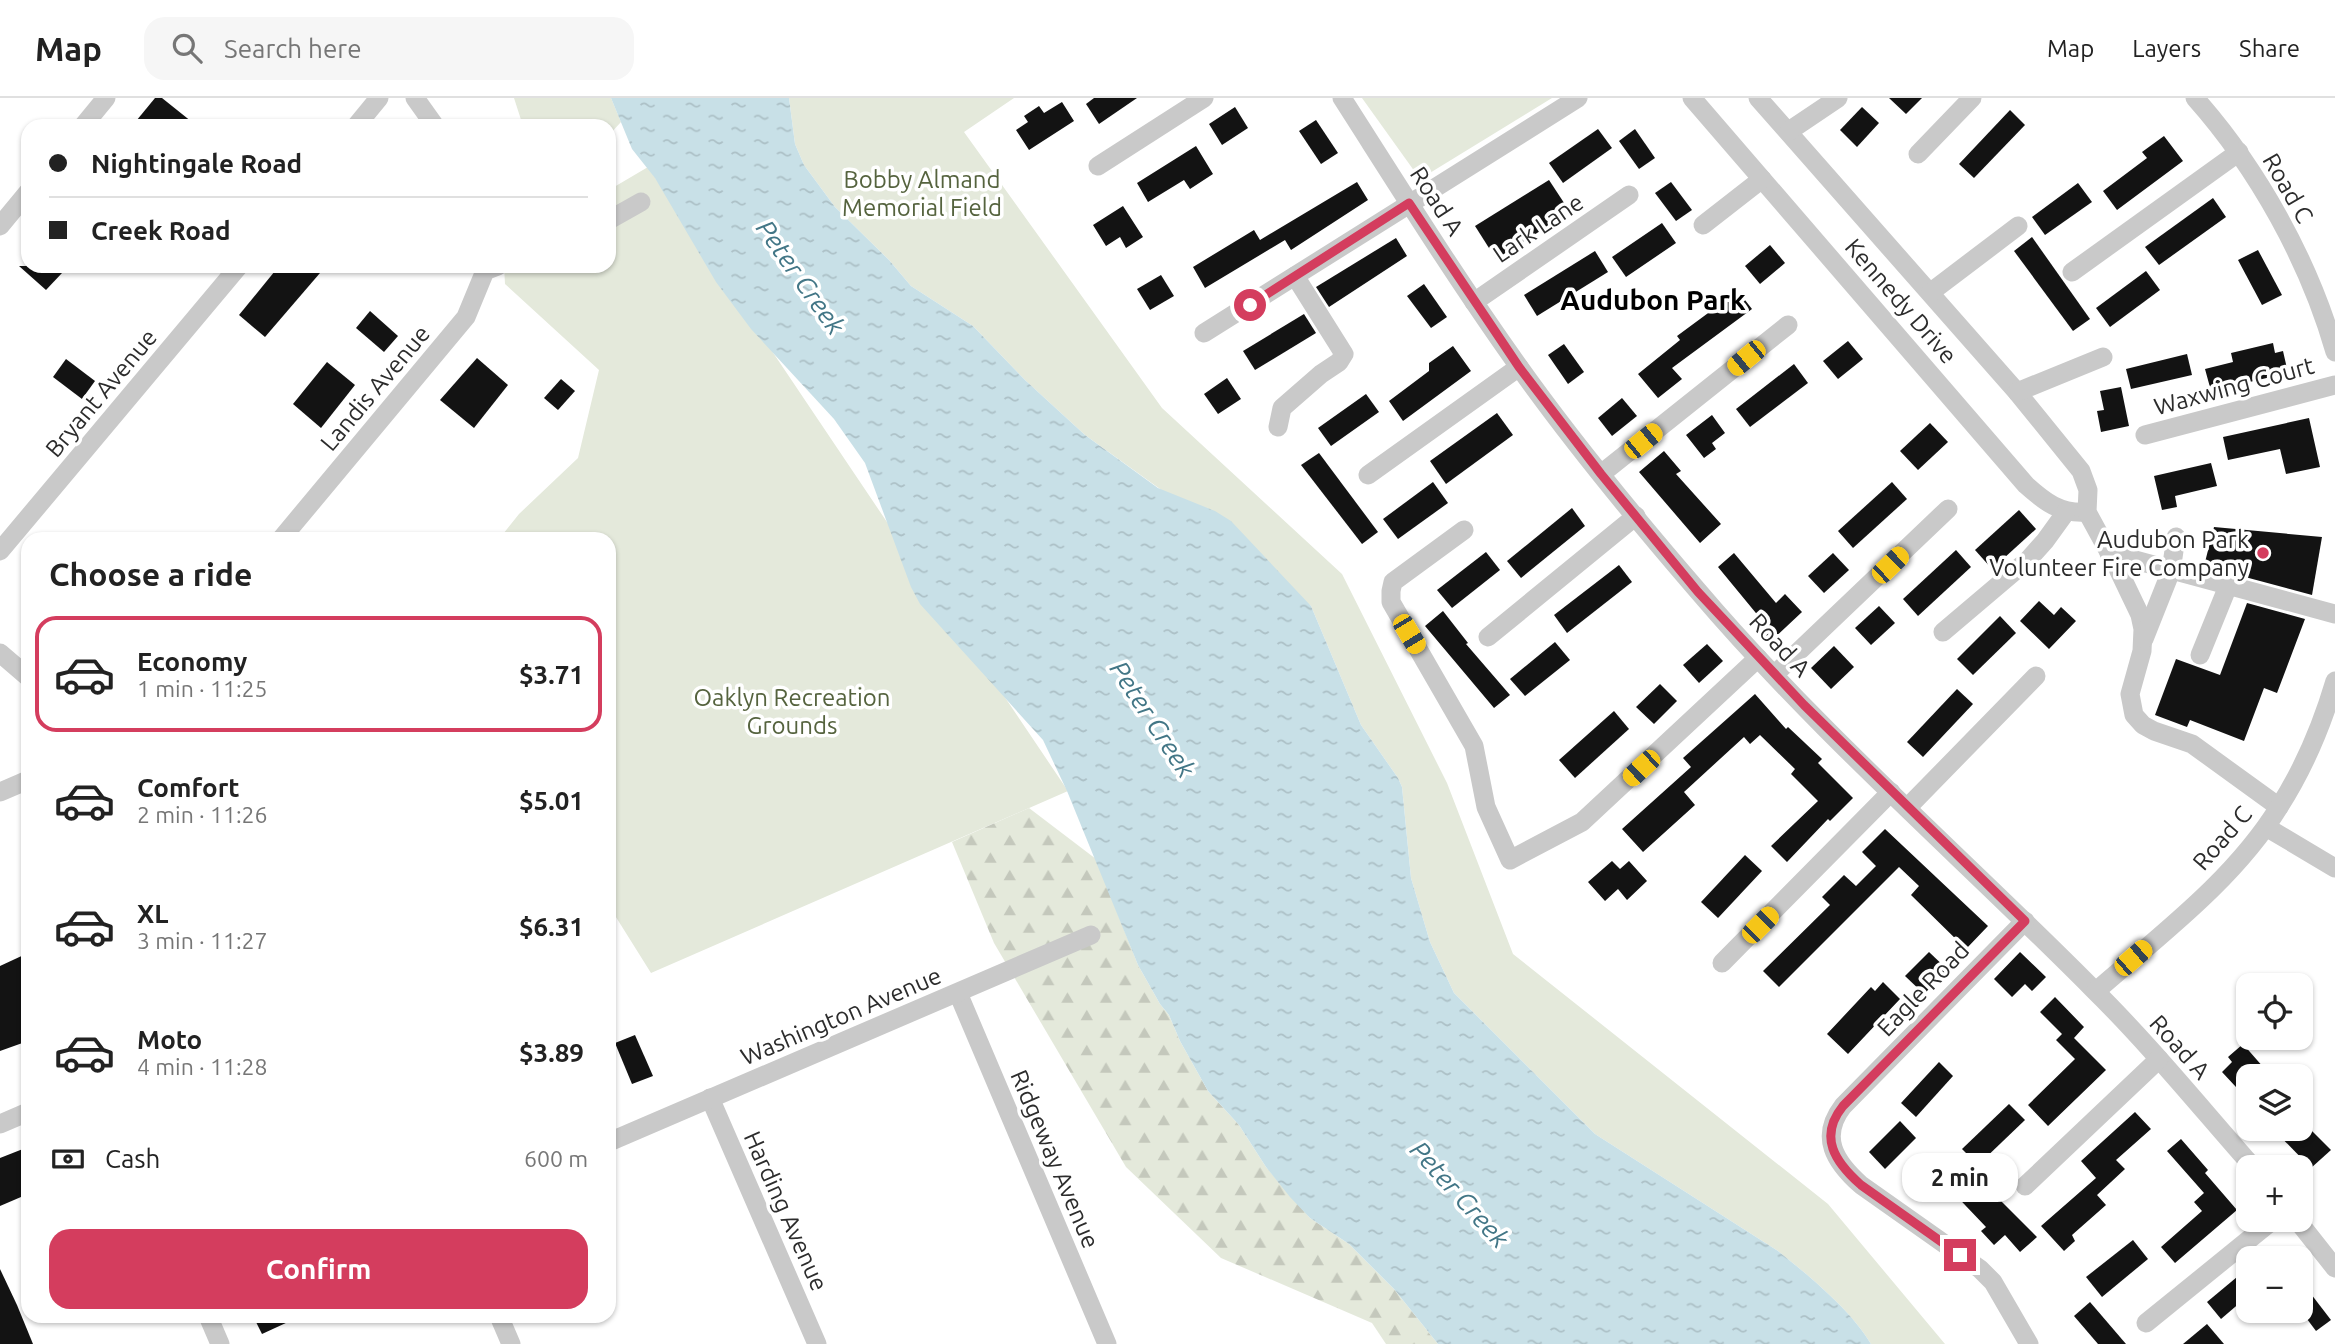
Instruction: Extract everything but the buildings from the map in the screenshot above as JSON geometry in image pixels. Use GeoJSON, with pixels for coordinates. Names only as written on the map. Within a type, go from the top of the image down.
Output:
{"type":"FeatureCollection","features":[{"type":"Feature","properties":{"kind":"street"},"geometry":{"type":"LineString","coordinates":[[89,119],[106,98]]}},
{"type":"Feature","properties":{"kind":"street"},"geometry":{"type":"LineString","coordinates":[[362,119],[380,98]]}},
{"type":"Feature","properties":{"kind":"street"},"geometry":{"type":"LineString","coordinates":[[415,98],[430,119]]}},
{"type":"Feature","properties":{"kind":"street"},"geometry":{"type":"LineString","coordinates":[[1098,166],[1205,98]]}},
{"type":"Feature","properties":{"kind":"street","name":"Road A"},"geometry":{"type":"LineString","coordinates":[[1342,98],[1519,367],[1601,474],[1698,592],[1774,675],[2096,991],[2243,1155]]}},
{"type":"Feature","properties":{"kind":"street"},"geometry":{"type":"LineString","coordinates":[[1204,334],[1578,98]]}},
{"type":"Feature","properties":{"kind":"street","name":"Kennedy Drive"},"geometry":{"type":"LineString","coordinates":[[1692,98],[2026,485],[2040,498],[2066,512]]}},
{"type":"Feature","properties":{"kind":"street","name":"Kennedy Drive"},"geometry":{"type":"LineString","coordinates":[[1758,98],[1931,292],[2081,471],[2088,490],[2087,512],[2140,615],[2144,639],[2130,694],[2134,715],[2143,725],[2154,731],[2192,744],[2279,807]]}},
{"type":"Feature","properties":{"kind":"street"},"geometry":{"type":"LineString","coordinates":[[1789,131],[1838,98]]}},
{"type":"Feature","properties":{"kind":"street"},"geometry":{"type":"LineString","coordinates":[[1918,154],[1972,98]]}},
{"type":"Feature","properties":{"kind":"street","name":"Road C"},"geometry":{"type":"LineString","coordinates":[[2195,98],[2239,152],[2269,200],[2332,330],[2335,352]]}},
{"type":"Feature","properties":{"kind":"street"},"geometry":{"type":"LineString","coordinates":[[2072,272],[2239,152]]}},
{"type":"Feature","properties":{"kind":"street"},"geometry":{"type":"LineString","coordinates":[[1703,225],[1762,179]]}},
{"type":"Feature","properties":{"kind":"street","name":"Lark Lane"},"geometry":{"type":"LineString","coordinates":[[1474,302],[1629,195]]}},
{"type":"Feature","properties":{"kind":"street"},"geometry":{"type":"LineString","coordinates":[[0,226],[21,200]]}},
{"type":"Feature","properties":{"kind":"street"},"geometry":{"type":"LineString","coordinates":[[616,216],[641,202]]}},
{"type":"Feature","properties":{"kind":"street"},"geometry":{"type":"LineString","coordinates":[[1931,292],[2018,226]]}},
{"type":"Feature","properties":{"kind":"street","name":"Bryant Avenue"},"geometry":{"type":"LineString","coordinates":[[0,551],[233,273]]}},
{"type":"Feature","properties":{"kind":"street","name":"Landis Avenue"},"geometry":{"type":"LineString","coordinates":[[287,532],[466,317],[487,273]]}},
{"type":"Feature","properties":{"kind":"street"},"geometry":{"type":"LineString","coordinates":[[1278,427],[1282,408],[1339,362],[1344,354],[1295,276]]}},
{"type":"Feature","properties":{"kind":"street"},"geometry":{"type":"LineString","coordinates":[[1601,474],[1788,325]]}},
{"type":"Feature","properties":{"kind":"street"},"geometry":{"type":"LineString","coordinates":[[2017,392],[2103,357]]}},
{"type":"Feature","properties":{"kind":"street"},"geometry":{"type":"LineString","coordinates":[[1368,475],[1519,367]]}},
{"type":"Feature","properties":{"kind":"street","name":"Waxwing Court"},"geometry":{"type":"LineString","coordinates":[[2145,435],[2335,385]]}},
{"type":"Feature","properties":{"kind":"street"},"geometry":{"type":"LineString","coordinates":[[1774,675],[1948,509]]}},
{"type":"Feature","properties":{"kind":"street"},"geometry":{"type":"LineString","coordinates":[[1943,632],[2028,559],[2066,512],[2087,512]]}},
{"type":"Feature","properties":{"kind":"street"},"geometry":{"type":"LineString","coordinates":[[1488,637],[1636,516]]}},
{"type":"Feature","properties":{"kind":"street"},"geometry":{"type":"LineString","coordinates":[[1464,530],[1394,582],[1391,602],[1474,746],[1486,807],[1510,860],[1582,822],[1758,658]]}},
{"type":"Feature","properties":{"kind":"street"},"geometry":{"type":"LineString","coordinates":[[2144,639],[2171,571],[2176,537]]}},
{"type":"Feature","properties":{"kind":"street"},"geometry":{"type":"LineString","coordinates":[[2109,553],[2335,614]]}},
{"type":"Feature","properties":{"kind":"street"},"geometry":{"type":"LineString","coordinates":[[2200,655],[2228,586]]}},
{"type":"Feature","properties":{"kind":"street"},"geometry":{"type":"LineString","coordinates":[[0,653],[21,671]]}},
{"type":"Feature","properties":{"kind":"street"},"geometry":{"type":"LineString","coordinates":[[1907,807],[2036,676]]}},
{"type":"Feature","properties":{"kind":"street","name":"Road C"},"geometry":{"type":"LineString","coordinates":[[2096,991],[2204,894],[2266,827],[2312,744],[2335,681]]}},
{"type":"Feature","properties":{"kind":"street"},"geometry":{"type":"LineString","coordinates":[[0,792],[21,783]]}},
{"type":"Feature","properties":{"kind":"street"},"geometry":{"type":"LineString","coordinates":[[1722,963],[1891,792]]}},
{"type":"Feature","properties":{"kind":"street"},"geometry":{"type":"LineString","coordinates":[[2266,827],[2335,868]]}},
{"type":"Feature","properties":{"kind":"street","name":"Eagle Road"},"geometry":{"type":"LineString","coordinates":[[2025,921],[1857,1092],[1836,1115],[1830,1128],[1836,1159],[1861,1185],[1980,1269],[1993,1282],[2029,1344]]}},
{"type":"Feature","properties":{"kind":"street","name":"Washington Avenue"},"geometry":{"type":"LineString","coordinates":[[616,1139],[1091,935]]}},
{"type":"Feature","properties":{"kind":"street","name":"Ridgeway Avenue"},"geometry":{"type":"LineString","coordinates":[[958,993],[1107,1344]]}},
{"type":"Feature","properties":{"kind":"street"},"geometry":{"type":"LineString","coordinates":[[2025,1186],[2159,1059]]}},
{"type":"Feature","properties":{"kind":"street","name":"Harding Avenue"},"geometry":{"type":"LineString","coordinates":[[710,1098],[817,1344]]}},
{"type":"Feature","properties":{"kind":"street"},"geometry":{"type":"LineString","coordinates":[[0,1124],[21,1115]]}},
{"type":"Feature","properties":{"kind":"street"},"geometry":{"type":"LineString","coordinates":[[2146,1323],[2258,1232]]}},
{"type":"Feature","properties":{"kind":"street"},"geometry":{"type":"LineString","coordinates":[[2306,1232],[2335,1268]]}},
{"type":"Feature","properties":{"kind":"street"},"geometry":{"type":"LineString","coordinates":[[211,1323],[220,1344]]}},
{"type":"Feature","properties":{"kind":"street"},"geometry":{"type":"LineString","coordinates":[[502,1323],[511,1344]]}},
{"type":"Feature","properties":{"kind":"green space"},"geometry":{"type":"Polygon","coordinates":[[[514,98],[611,98],[621,122],[616,127],[616,119],[521,119],[514,98]]]}},
{"type":"Feature","properties":{"kind":"green space","name":"Bobby Almand Memorial Field"},"geometry":{"type":"Polygon","coordinates":[[[789,98],[1014,98],[964,132],[1162,408],[1342,574],[1447,783],[1513,954],[1828,1204],[1945,1344],[1871,1344],[1841,1306],[1778,1251],[1595,1134],[1454,993],[1430,942],[1411,878],[1402,787],[1361,725],[1311,606],[1167,494],[1085,435],[1025,380],[973,326],[911,286],[889,260],[835,207],[804,165],[795,144],[789,98]]]}},
{"type":"Feature","properties":{"kind":"green space"},"geometry":{"type":"Polygon","coordinates":[[[1362,98],[1552,98],[1420,179],[1362,98]]]}},
{"type":"Feature","properties":{"kind":"green space","name":"Oaklyn Recreation Grounds"},"geometry":{"type":"Polygon","coordinates":[[[648,167],[1068,791],[651,973],[616,917],[616,532],[505,532],[519,514],[578,458],[599,370],[505,284],[504,273],[616,273],[616,186],[648,167]]]}},
{"type":"Feature","properties":{"kind":"green space"},"geometry":{"type":"Polygon","coordinates":[[[1029,808],[1096,859],[1138,965],[1169,1015],[1208,1091],[1239,1125],[1266,1167],[1310,1218],[1349,1244],[1394,1289],[1438,1344],[1386,1344],[1372,1323],[1221,1258],[1126,1167],[994,943],[952,842],[1029,808]]]}},
{"type":"Feature","properties":{"kind":"water","name":"Peter Creek"},"geometry":{"type":"Polygon","coordinates":[[[611,98],[789,98],[795,144],[804,165],[835,207],[889,260],[911,286],[973,326],[1025,380],[1085,435],[1158,488],[1215,511],[1231,521],[1311,606],[1361,725],[1398,778],[1402,787],[1411,878],[1430,942],[1454,993],[1595,1134],[1778,1251],[1841,1306],[1871,1344],[1438,1344],[1394,1289],[1349,1244],[1310,1218],[1266,1167],[1239,1125],[1208,1091],[1180,1041],[1169,1015],[1138,965],[1067,791],[1043,740],[920,604],[911,587],[865,463],[834,419],[751,329],[716,282],[655,178],[632,149],[611,98]]]}},
{"type":"Feature","properties":{"kind":"place","name":"Audubon Park Volunteer Fire Company"},"geometry":{"type":"Point","coordinates":[2263,553]}},
{"type":"Feature","properties":{"kind":"district","name":"Audubon Park"},"geometry":{"type":"Point","coordinates":[1653,299]}},
{"type":"Feature","properties":{"kind":"route"},"geometry":{"type":"LineString","coordinates":[[1250,305],[1409,203],[1519,367],[1601,474],[1698,592],[1774,675],[2025,921],[1843,1106],[1830,1128],[1836,1159],[1847,1173],[1960,1255]]}}]}
